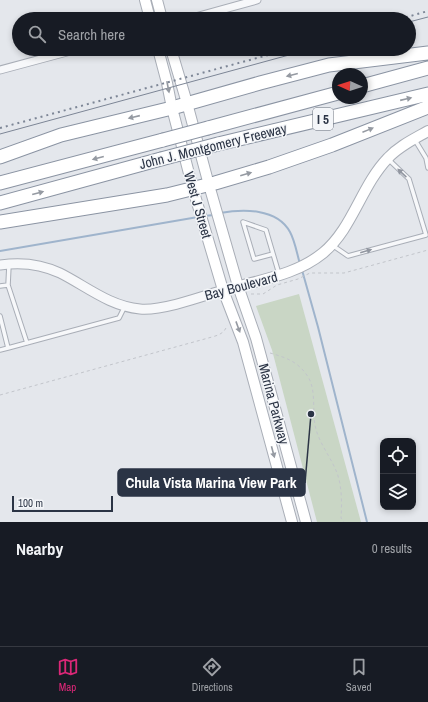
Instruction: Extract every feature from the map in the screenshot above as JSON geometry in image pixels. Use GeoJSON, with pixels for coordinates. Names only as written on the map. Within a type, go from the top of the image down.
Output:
{"type":"FeatureCollection","features":[{"type":"Feature","properties":{"kind":"highway"},"geometry":{"type":"LineString","coordinates":[[416,54],[428,53]]}},
{"type":"Feature","properties":{"kind":"highway"},"geometry":{"type":"LineString","coordinates":[[0,157],[61,135],[172,108],[329,65],[403,56]]}},
{"type":"Feature","properties":{"kind":"highway"},"geometry":{"type":"LineString","coordinates":[[368,84],[428,68]]}},
{"type":"Feature","properties":{"kind":"highway","name":"John J. Montgomery Freeway"},"geometry":{"type":"LineString","coordinates":[[0,203],[218,144],[428,94]]}},
{"type":"Feature","properties":{"kind":"highway","name":"John J. Montgomery Freeway"},"geometry":{"type":"LineString","coordinates":[[0,183],[332,95]]}},
{"type":"Feature","properties":{"kind":"highway"},"geometry":{"type":"LineString","coordinates":[[0,222],[167,195],[209,185],[276,165],[332,145],[428,107]]}},
{"type":"Feature","properties":{"kind":"main road"},"geometry":{"type":"LineString","coordinates":[[144,0],[148,12]]}},
{"type":"Feature","properties":{"kind":"main road"},"geometry":{"type":"LineString","coordinates":[[157,0],[160,12]]}},
{"type":"Feature","properties":{"kind":"main road","name":"West J Street"},"geometry":{"type":"LineString","coordinates":[[160,56],[193,189],[223,290]]}},
{"type":"Feature","properties":{"kind":"main road","name":"West J Street"},"geometry":{"type":"LineString","coordinates":[[173,56],[238,286]]}},
{"type":"Feature","properties":{"kind":"main road","name":"Bay Boulevard"},"geometry":{"type":"LineString","coordinates":[[223,290],[280,275],[295,275],[305,270],[324,252],[345,226],[370,181],[387,158],[397,149],[428,131]]}},
{"type":"Feature","properties":{"kind":"main road","name":"Marina Parkway"},"geometry":{"type":"LineString","coordinates":[[238,286],[256,338],[306,522]]}},
{"type":"Feature","properties":{"kind":"main road","name":"Marina Parkway"},"geometry":{"type":"LineString","coordinates":[[223,290],[243,342],[292,522]]}},
{"type":"Feature","properties":{"kind":"street"},"geometry":{"type":"LineString","coordinates":[[213,12],[257,0]]}},
{"type":"Feature","properties":{"kind":"street"},"geometry":{"type":"LineString","coordinates":[[0,70],[52,56]]}},
{"type":"Feature","properties":{"kind":"street","name":"Bay Boulevard"},"geometry":{"type":"LineString","coordinates":[[5,265],[29,264],[45,268],[60,273],[113,303],[141,309],[156,309],[223,290]]}},
{"type":"Feature","properties":{"kind":"lane"},"geometry":{"type":"LineString","coordinates":[[414,139],[427,158],[428,168]]}},
{"type":"Feature","properties":{"kind":"lane"},"geometry":{"type":"LineString","coordinates":[[331,244],[348,256],[426,235],[409,179],[387,158]]}},
{"type":"Feature","properties":{"kind":"lane"},"geometry":{"type":"LineString","coordinates":[[273,254],[254,259],[243,222],[266,230],[280,275]]}},
{"type":"Feature","properties":{"kind":"lane"},"geometry":{"type":"LineString","coordinates":[[5,265],[8,285],[27,343]]}},
{"type":"Feature","properties":{"kind":"lane"},"geometry":{"type":"LineString","coordinates":[[0,286],[8,285]]}},
{"type":"Feature","properties":{"kind":"lane"},"geometry":{"type":"LineString","coordinates":[[0,350],[119,318],[125,306]]}},
{"type":"Feature","properties":{"kind":"lane"},"geometry":{"type":"LineString","coordinates":[[0,316],[8,348]]}},
{"type":"Feature","properties":{"kind":"path"},"geometry":{"type":"LineString","coordinates":[[248,294],[263,294],[305,270],[344,273],[428,250]]}},
{"type":"Feature","properties":{"kind":"path"},"geometry":{"type":"LineString","coordinates":[[0,395],[212,338],[222,334],[227,328],[228,325],[226,320]]}},
{"type":"Feature","properties":{"kind":"path"},"geometry":{"type":"LineString","coordinates":[[269,353],[283,356],[296,363],[308,375],[313,395],[315,425],[325,450],[337,473],[342,501],[341,518],[344,522]]}},
{"type":"Feature","properties":{"kind":"green space"},"geometry":{"type":"Polygon","coordinates":[[[299,294],[361,522],[317,522],[272,350],[256,306],[299,294]]]}},
{"type":"Feature","properties":{"kind":"waterway"},"geometry":{"type":"LineString","coordinates":[[220,213],[249,211],[268,214],[277,218],[290,232],[295,243],[300,264]]}},
{"type":"Feature","properties":{"kind":"waterway"},"geometry":{"type":"LineString","coordinates":[[204,216],[214,215]]}},
{"type":"Feature","properties":{"kind":"waterway"},"geometry":{"type":"LineString","coordinates":[[0,251],[198,217]]}},
{"type":"Feature","properties":{"kind":"waterway"},"geometry":{"type":"LineString","coordinates":[[302,270],[318,327],[367,522]]}},
{"type":"Feature","properties":{"kind":"tram line"},"geometry":{"type":"LineString","coordinates":[[416,20],[428,17]]}},
{"type":"Feature","properties":{"kind":"tram line"},"geometry":{"type":"LineString","coordinates":[[0,134],[285,56]]}},
{"type":"Feature","properties":{"kind":"railway"},"geometry":{"type":"LineString","coordinates":[[416,14],[428,11]]}},
{"type":"Feature","properties":{"kind":"railway"},"geometry":{"type":"LineString","coordinates":[[0,128],[264,56]]}},
{"type":"Feature","properties":{"kind":"place","name":"Chula Vista Marina View Park"},"geometry":{"type":"Point","coordinates":[311,414]}}]}
